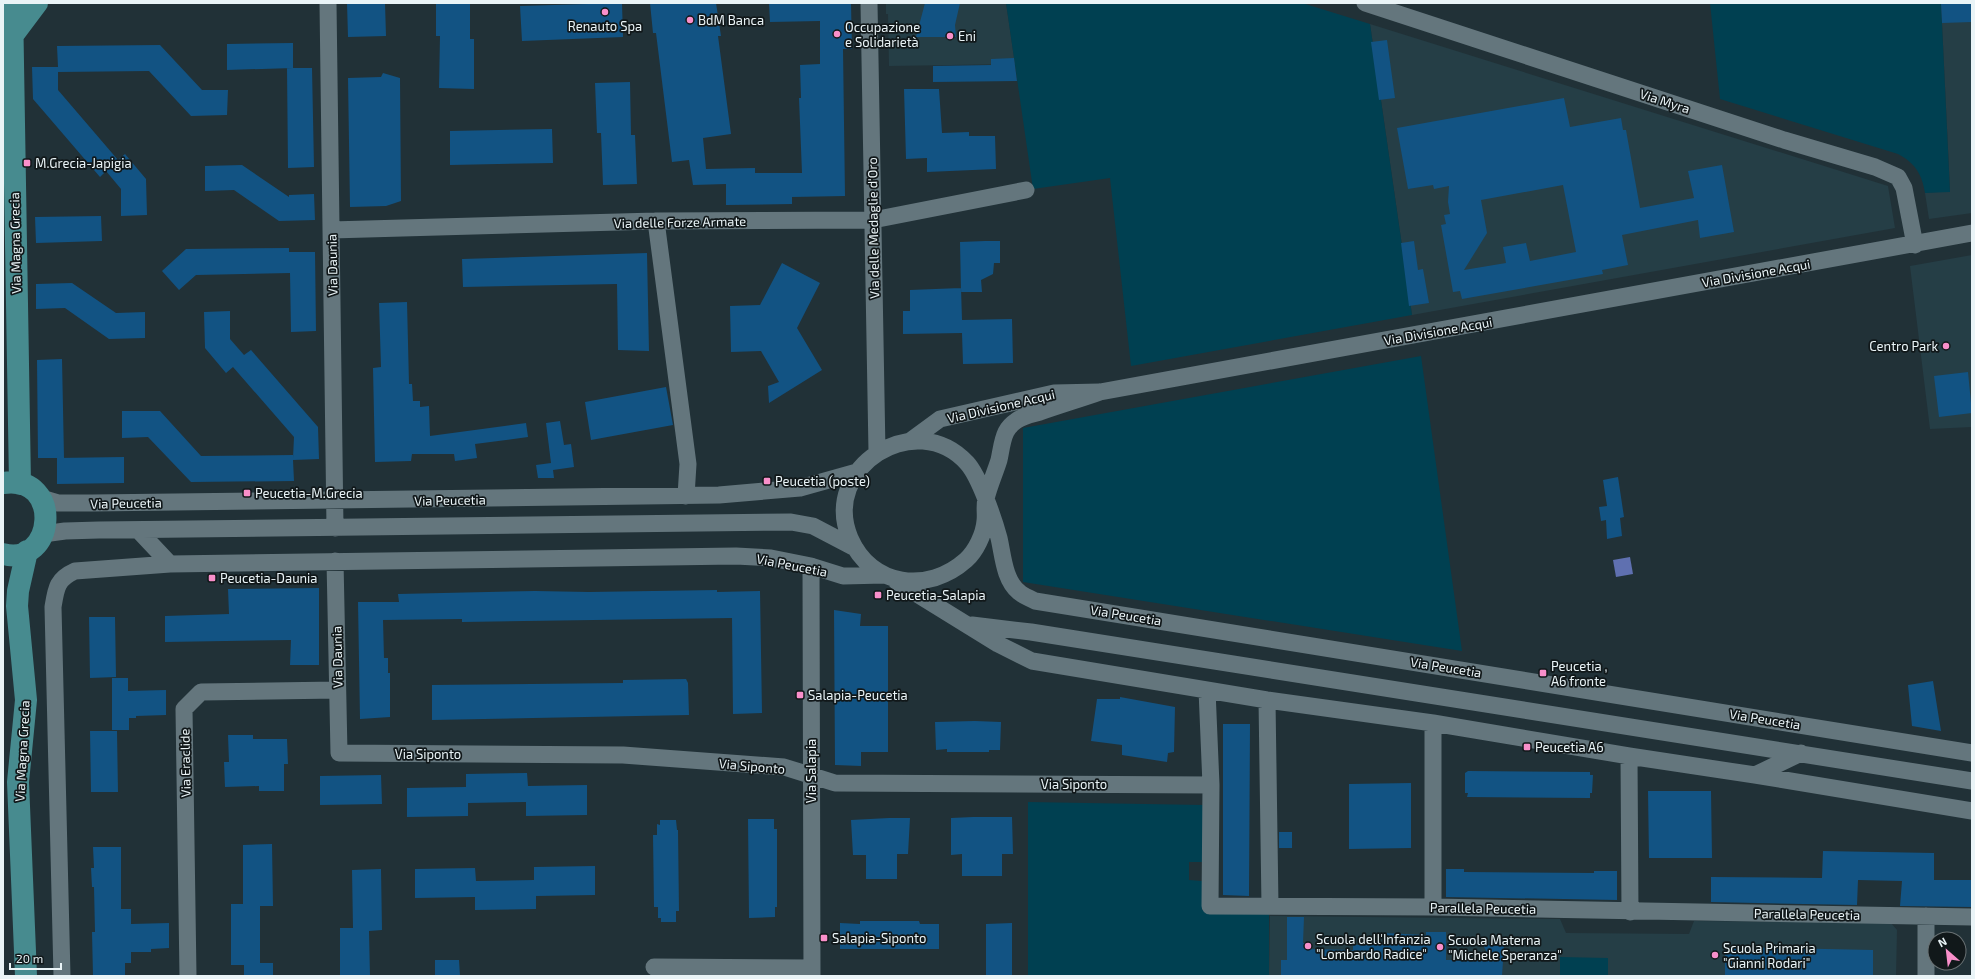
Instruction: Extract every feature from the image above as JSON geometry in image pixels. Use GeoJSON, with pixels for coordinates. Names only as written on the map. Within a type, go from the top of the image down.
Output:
{"type":"FeatureCollection","features":[{"type":"Feature","properties":{"kind":"main road","name":"Via Magna Grecia"},"geometry":{"type":"LineString","coordinates":[[12,3],[13,35],[8,58],[11,484],[32,489],[41,498]]}},
{"type":"Feature","properties":{"kind":"main road"},"geometry":{"type":"LineString","coordinates":[[13,35],[37,3]]}},
{"type":"Feature","properties":{"kind":"main road"},"geometry":{"type":"LineString","coordinates":[[3,554],[16,554],[26,551],[36,544],[43,534],[47,522],[46,510],[41,498]]}},
{"type":"Feature","properties":{"kind":"main road","name":"Via Magna Grecia"},"geometry":{"type":"LineString","coordinates":[[26,551],[18,591],[17,606],[26,700],[18,782],[26,976]]}},
{"type":"Feature","properties":{"kind":"street","name":"Via Daunia"},"geometry":{"type":"LineString","coordinates":[[328,3],[335,528]]}},
{"type":"Feature","properties":{"kind":"street","name":"Via delle Medaglie d'Oro"},"geometry":{"type":"LineString","coordinates":[[869,3],[877,452]]}},
{"type":"Feature","properties":{"kind":"street","name":"Via Myra"},"geometry":{"type":"LineString","coordinates":[[1365,3],[1777,137],[1875,167],[1898,177],[1904,188],[1915,244]]}},
{"type":"Feature","properties":{"kind":"street","name":"Via delle Forze Armate"},"geometry":{"type":"LineString","coordinates":[[332,230],[656,221],[873,220],[1026,190]]}},
{"type":"Feature","properties":{"kind":"street"},"geometry":{"type":"LineString","coordinates":[[656,221],[688,464],[686,496]]}},
{"type":"Feature","properties":{"kind":"street","name":"Via Divisione Acqui"},"geometry":{"type":"LineString","coordinates":[[910,441],[940,420],[1054,393],[1100,392],[1972,233]]}},
{"type":"Feature","properties":{"kind":"street","name":"Via Peucetia"},"geometry":{"type":"LineString","coordinates":[[62,976],[53,607],[56,587],[65,575],[75,571],[170,564],[736,556],[771,558],[811,566],[843,576],[888,577],[912,582],[933,580],[952,572],[968,558],[980,541],[986,521],[985,500],[1006,432],[1017,420],[1100,392]]}},
{"type":"Feature","properties":{"kind":"street","name":"Via Peucetia"},"geometry":{"type":"LineString","coordinates":[[1972,753],[1035,601],[1018,592],[1009,578],[998,535],[979,480],[962,458],[950,450],[931,442],[910,441],[892,444],[877,452],[866,461],[857,472],[848,490],[844,510],[847,530],[855,548],[868,564],[912,592],[1032,661],[1266,700],[1433,722],[1629,756],[1755,774],[1972,811]]}},
{"type":"Feature","properties":{"kind":"street","name":"Via Peucetia"},"geometry":{"type":"LineString","coordinates":[[41,498],[58,503],[92,504],[335,499],[442,500],[686,496],[783,491],[800,488],[857,472]]}},
{"type":"Feature","properties":{"kind":"street"},"geometry":{"type":"LineString","coordinates":[[43,534],[65,531],[791,522],[813,526],[855,548]]}},
{"type":"Feature","properties":{"kind":"street"},"geometry":{"type":"LineString","coordinates":[[138,530],[170,564]]}},
{"type":"Feature","properties":{"kind":"street","name":"Via Daunia"},"geometry":{"type":"LineString","coordinates":[[335,561],[339,753]]}},
{"type":"Feature","properties":{"kind":"street","name":"Via Salapia"},"geometry":{"type":"LineString","coordinates":[[811,566],[812,972]]}},
{"type":"Feature","properties":{"kind":"street","name":"Via Peucetia"},"geometry":{"type":"LineString","coordinates":[[968,625],[1031,632],[1972,781]]}},
{"type":"Feature","properties":{"kind":"street","name":"Via Eraclide"},"geometry":{"type":"LineString","coordinates":[[188,976],[184,709],[201,692],[337,690]]}},
{"type":"Feature","properties":{"kind":"street","name":"Parallela Peucetia"},"geometry":{"type":"LineString","coordinates":[[1207,690],[1211,785],[1210,906],[1433,907],[1630,912],[1972,917]]}},
{"type":"Feature","properties":{"kind":"street"},"geometry":{"type":"LineString","coordinates":[[1266,700],[1270,906]]}},
{"type":"Feature","properties":{"kind":"street"},"geometry":{"type":"LineString","coordinates":[[1433,722],[1433,907]]}},
{"type":"Feature","properties":{"kind":"street","name":"Via Siponto"},"geometry":{"type":"LineString","coordinates":[[339,753],[623,755],[784,767],[835,783],[1211,785]]}},
{"type":"Feature","properties":{"kind":"street"},"geometry":{"type":"LineString","coordinates":[[1755,774],[1801,753]]}},
{"type":"Feature","properties":{"kind":"street"},"geometry":{"type":"LineString","coordinates":[[1629,756],[1630,912]]}},
{"type":"Feature","properties":{"kind":"street"},"geometry":{"type":"LineString","coordinates":[[1926,916],[1926,976]]}},
{"type":"Feature","properties":{"kind":"street"},"geometry":{"type":"LineString","coordinates":[[654,967],[812,972]]}},
{"type":"Feature","properties":{"kind":"shaded area","name":"Eni"},"geometry":{"type":"Polygon","coordinates":[[[886,3],[1006,3],[1015,64],[889,66],[888,14],[886,14],[886,3]]]}},
{"type":"Feature","properties":{"kind":"shaded area"},"geometry":{"type":"Polygon","coordinates":[[[1006,3],[1302,3],[1370,24],[1412,315],[1131,366],[1110,178],[1033,189],[1006,3]]]}},
{"type":"Feature","properties":{"kind":"shaded area"},"geometry":{"type":"Polygon","coordinates":[[[1710,3],[1941,3],[1950,192],[1925,193],[1922,180],[1917,170],[1909,161],[1898,154],[1720,99],[1710,3]]]}},
{"type":"Feature","properties":{"kind":"shaded area"},"geometry":{"type":"Polygon","coordinates":[[[1941,3],[1972,3],[1972,213],[1929,219],[1925,193],[1950,191],[1941,3]]]}},
{"type":"Feature","properties":{"kind":"shaded area"},"geometry":{"type":"Polygon","coordinates":[[[1370,24],[1888,186],[1895,228],[1412,315],[1370,24]]]}},
{"type":"Feature","properties":{"kind":"shaded area","name":"Centro Park"},"geometry":{"type":"Polygon","coordinates":[[[1972,255],[1972,427],[1930,429],[1910,266],[1972,255]]]}},
{"type":"Feature","properties":{"kind":"shaded area"},"geometry":{"type":"Polygon","coordinates":[[[1421,356],[1462,651],[1023,582],[1023,428],[1421,356]]]}},
{"type":"Feature","properties":{"kind":"shaded area"},"geometry":{"type":"Polygon","coordinates":[[[1028,802],[1204,805],[1203,862],[1189,862],[1189,880],[1202,881],[1202,910],[1269,911],[1269,976],[1028,976],[1028,802]]]}},
{"type":"Feature","properties":{"kind":"shaded area"},"geometry":{"type":"Polygon","coordinates":[[[1270,916],[1560,919],[1566,933],[1689,934],[1694,921],[1891,923],[1897,930],[1896,976],[1269,976],[1270,916]]]}},
{"type":"Feature","properties":{"kind":"shaded area"},"geometry":{"type":"Polygon","coordinates":[[[1560,957],[1608,958],[1608,976],[1560,976],[1560,957]]]}},
{"type":"Feature","properties":{"kind":"water"},"geometry":{"type":"Polygon","coordinates":[[[1630,557],[1633,574],[1616,577],[1613,560],[1630,557]]]}},
{"type":"Feature","properties":{"kind":"building"},"geometry":{"type":"Polygon","coordinates":[[[347,3],[385,3],[386,36],[348,37],[347,3]]]}},
{"type":"Feature","properties":{"kind":"building"},"geometry":{"type":"Polygon","coordinates":[[[436,3],[470,3],[470,39],[474,39],[474,89],[439,88],[440,36],[436,36],[436,3]]]}},
{"type":"Feature","properties":{"kind":"building"},"geometry":{"type":"Polygon","coordinates":[[[622,3],[623,37],[522,41],[520,6],[622,3]]]}},
{"type":"Feature","properties":{"kind":"building"},"geometry":{"type":"Polygon","coordinates":[[[650,3],[716,3],[721,36],[718,36],[731,134],[703,138],[706,169],[755,168],[755,173],[802,173],[799,98],[801,98],[800,65],[820,64],[820,21],[770,22],[769,3],[851,3],[852,49],[843,49],[845,196],[792,197],[792,204],[726,205],[726,184],[693,185],[689,160],[672,162],[656,33],[653,33],[650,3]]]}},
{"type":"Feature","properties":{"kind":"building"},"geometry":{"type":"Polygon","coordinates":[[[925,3],[960,3],[955,25],[956,37],[916,37],[925,3]]]}},
{"type":"Feature","properties":{"kind":"building"},"geometry":{"type":"Polygon","coordinates":[[[1941,3],[1972,3],[1972,22],[1942,23],[1941,3]]]}},
{"type":"Feature","properties":{"kind":"building"},"geometry":{"type":"Polygon","coordinates":[[[1387,40],[1395,98],[1379,100],[1371,42],[1387,40]]]}},
{"type":"Feature","properties":{"kind":"building"},"geometry":{"type":"Polygon","coordinates":[[[293,43],[293,68],[227,70],[227,44],[293,43]]]}},
{"type":"Feature","properties":{"kind":"building"},"geometry":{"type":"Polygon","coordinates":[[[160,45],[202,90],[228,90],[227,115],[191,116],[149,71],[58,72],[58,90],[118,160],[125,154],[146,179],[147,215],[121,216],[121,189],[106,171],[100,177],[33,99],[32,67],[58,67],[57,46],[160,45]]]}},
{"type":"Feature","properties":{"kind":"building"},"geometry":{"type":"Polygon","coordinates":[[[1014,58],[1017,81],[933,82],[933,66],[991,65],[991,59],[1014,58]]]}},
{"type":"Feature","properties":{"kind":"building"},"geometry":{"type":"Polygon","coordinates":[[[287,68],[312,68],[314,167],[288,168],[287,68]]]}},
{"type":"Feature","properties":{"kind":"building"},"geometry":{"type":"Polygon","coordinates":[[[383,73],[400,78],[401,201],[386,206],[350,207],[348,78],[381,77],[383,73]]]}},
{"type":"Feature","properties":{"kind":"building"},"geometry":{"type":"Polygon","coordinates":[[[630,82],[631,135],[635,135],[637,184],[603,185],[601,133],[597,133],[595,83],[630,82]]]}},
{"type":"Feature","properties":{"kind":"building"},"geometry":{"type":"Polygon","coordinates":[[[904,89],[939,89],[942,133],[969,132],[969,136],[995,136],[996,169],[927,172],[927,158],[906,159],[904,89]]]}},
{"type":"Feature","properties":{"kind":"building"},"geometry":{"type":"Polygon","coordinates":[[[1564,98],[1570,127],[1621,118],[1623,130],[1626,130],[1640,208],[1694,198],[1688,171],[1722,165],[1734,232],[1700,238],[1698,220],[1622,235],[1628,265],[1602,270],[1603,274],[1462,299],[1460,291],[1453,292],[1441,225],[1446,224],[1444,215],[1450,214],[1448,202],[1449,186],[1434,189],[1433,185],[1408,189],[1397,128],[1564,98]],[[1563,185],[1481,200],[1487,233],[1464,270],[1506,263],[1503,247],[1526,243],[1530,261],[1576,252],[1563,185]]]}},
{"type":"Feature","properties":{"kind":"building"},"geometry":{"type":"Polygon","coordinates":[[[552,129],[553,163],[450,165],[450,131],[552,129]]]}},
{"type":"Feature","properties":{"kind":"building"},"geometry":{"type":"Polygon","coordinates":[[[242,165],[289,197],[289,195],[314,194],[315,220],[279,221],[234,190],[205,191],[205,166],[242,165]]]}},
{"type":"Feature","properties":{"kind":"building"},"geometry":{"type":"Polygon","coordinates":[[[101,216],[102,241],[36,243],[35,217],[101,216]]]}},
{"type":"Feature","properties":{"kind":"building"},"geometry":{"type":"Polygon","coordinates":[[[1000,241],[1000,263],[994,263],[993,274],[981,280],[982,292],[961,292],[960,242],[1000,241]]]}},
{"type":"Feature","properties":{"kind":"building"},"geometry":{"type":"Polygon","coordinates":[[[1414,241],[1418,270],[1423,269],[1429,303],[1409,306],[1401,243],[1414,241]]]}},
{"type":"Feature","properties":{"kind":"building"},"geometry":{"type":"Polygon","coordinates":[[[289,248],[289,252],[315,252],[316,331],[291,332],[290,273],[196,275],[179,290],[162,271],[186,249],[289,248]]]}},
{"type":"Feature","properties":{"kind":"building"},"geometry":{"type":"Polygon","coordinates":[[[647,253],[649,351],[618,350],[617,284],[463,287],[462,259],[647,253]]]}},
{"type":"Feature","properties":{"kind":"building"},"geometry":{"type":"Polygon","coordinates":[[[782,263],[820,283],[797,328],[822,370],[769,403],[768,386],[779,382],[761,351],[731,352],[730,306],[760,305],[782,263]]]}},
{"type":"Feature","properties":{"kind":"building"},"geometry":{"type":"Polygon","coordinates":[[[72,283],[116,313],[145,312],[145,338],[109,339],[65,308],[36,309],[36,284],[72,283]]]}},
{"type":"Feature","properties":{"kind":"building"},"geometry":{"type":"Polygon","coordinates":[[[961,288],[962,320],[1012,319],[1013,363],[963,364],[962,333],[903,334],[903,311],[910,311],[910,290],[961,288]]]}},
{"type":"Feature","properties":{"kind":"building"},"geometry":{"type":"Polygon","coordinates":[[[407,302],[409,384],[412,384],[413,401],[420,401],[420,407],[429,406],[430,436],[526,423],[528,437],[475,444],[477,458],[455,461],[454,454],[412,454],[411,461],[375,462],[373,368],[381,367],[379,303],[407,302]]]}},
{"type":"Feature","properties":{"kind":"building"},"geometry":{"type":"Polygon","coordinates":[[[230,311],[230,339],[244,355],[251,350],[318,427],[319,459],[293,460],[294,481],[191,482],[148,437],[122,438],[122,411],[160,411],[201,456],[293,455],[293,458],[294,437],[233,367],[226,373],[205,348],[204,312],[230,311]]]}},
{"type":"Feature","properties":{"kind":"building"},"geometry":{"type":"Polygon","coordinates":[[[62,359],[64,458],[38,458],[37,360],[62,359]]]}},
{"type":"Feature","properties":{"kind":"building"},"geometry":{"type":"Polygon","coordinates":[[[1968,372],[1972,413],[1939,417],[1934,376],[1968,372]]]}},
{"type":"Feature","properties":{"kind":"building"},"geometry":{"type":"Polygon","coordinates":[[[666,387],[673,425],[591,440],[585,402],[666,387]]]}},
{"type":"Feature","properties":{"kind":"building"},"geometry":{"type":"Polygon","coordinates":[[[560,421],[564,445],[571,444],[574,467],[553,470],[554,478],[538,478],[536,465],[551,463],[546,423],[560,421]]]}},
{"type":"Feature","properties":{"kind":"building"},"geometry":{"type":"Polygon","coordinates":[[[124,457],[124,483],[57,484],[57,458],[124,457]]]}},
{"type":"Feature","properties":{"kind":"building"},"geometry":{"type":"Polygon","coordinates":[[[1618,477],[1624,517],[1620,518],[1622,536],[1607,539],[1606,520],[1601,521],[1599,507],[1607,506],[1603,480],[1618,477]]]}},
{"type":"Feature","properties":{"kind":"building"},"geometry":{"type":"Polygon","coordinates":[[[319,588],[319,665],[290,665],[291,640],[165,642],[165,616],[229,614],[228,589],[319,588]]]}},
{"type":"Feature","properties":{"kind":"building"},"geometry":{"type":"Polygon","coordinates":[[[717,590],[717,592],[760,591],[762,713],[733,714],[732,618],[462,622],[462,619],[383,620],[384,658],[388,658],[388,673],[390,673],[390,717],[360,719],[358,602],[399,602],[398,594],[535,591],[589,592],[717,590]]]}},
{"type":"Feature","properties":{"kind":"building"},"geometry":{"type":"Polygon","coordinates":[[[834,610],[861,614],[860,626],[888,626],[888,752],[861,752],[861,766],[835,765],[834,610]]]}},
{"type":"Feature","properties":{"kind":"building"},"geometry":{"type":"Polygon","coordinates":[[[89,617],[115,617],[116,677],[90,678],[89,617]]]}},
{"type":"Feature","properties":{"kind":"building"},"geometry":{"type":"Polygon","coordinates":[[[112,678],[128,678],[128,691],[166,690],[166,715],[136,716],[136,718],[129,718],[129,730],[112,730],[112,678]]]}},
{"type":"Feature","properties":{"kind":"building"},"geometry":{"type":"Polygon","coordinates":[[[686,679],[688,683],[689,715],[432,720],[432,685],[623,683],[623,680],[686,679]]]}},
{"type":"Feature","properties":{"kind":"building"},"geometry":{"type":"Polygon","coordinates":[[[1933,681],[1941,731],[1912,726],[1908,685],[1933,681]]]}},
{"type":"Feature","properties":{"kind":"building"},"geometry":{"type":"Polygon","coordinates":[[[1120,697],[1175,707],[1174,752],[1168,753],[1167,762],[1122,755],[1122,745],[1091,741],[1097,699],[1120,699],[1120,697]]]}},
{"type":"Feature","properties":{"kind":"building"},"geometry":{"type":"Polygon","coordinates":[[[935,722],[1001,722],[1000,750],[989,750],[989,752],[947,752],[947,749],[936,750],[935,722]]]}},
{"type":"Feature","properties":{"kind":"building"},"geometry":{"type":"Polygon","coordinates":[[[1223,724],[1250,724],[1249,896],[1223,895],[1223,724]]]}},
{"type":"Feature","properties":{"kind":"building"},"geometry":{"type":"Polygon","coordinates":[[[90,731],[117,731],[118,792],[91,792],[90,731]]]}},
{"type":"Feature","properties":{"kind":"building"},"geometry":{"type":"Polygon","coordinates":[[[228,735],[253,735],[253,739],[287,739],[288,764],[284,764],[284,791],[259,791],[259,786],[225,787],[224,762],[229,762],[228,735]]]}},
{"type":"Feature","properties":{"kind":"building"},"geometry":{"type":"Polygon","coordinates":[[[1468,771],[1590,772],[1590,775],[1593,775],[1592,793],[1590,793],[1590,798],[1467,797],[1468,793],[1465,793],[1465,773],[1468,771]]]}},
{"type":"Feature","properties":{"kind":"building"},"geometry":{"type":"Polygon","coordinates":[[[527,773],[528,786],[587,785],[587,815],[526,816],[526,802],[468,803],[468,816],[407,817],[407,788],[466,787],[466,774],[527,773]]]}},
{"type":"Feature","properties":{"kind":"building"},"geometry":{"type":"Polygon","coordinates":[[[381,775],[382,804],[320,805],[320,776],[381,775]]]}},
{"type":"Feature","properties":{"kind":"building"},"geometry":{"type":"Polygon","coordinates":[[[1411,783],[1411,848],[1349,849],[1349,784],[1411,783]]]}},
{"type":"Feature","properties":{"kind":"building"},"geometry":{"type":"Polygon","coordinates":[[[1648,791],[1711,791],[1712,858],[1649,858],[1648,791]]]}},
{"type":"Feature","properties":{"kind":"building"},"geometry":{"type":"Polygon","coordinates":[[[1012,817],[1013,854],[1002,854],[1002,876],[962,876],[962,854],[951,855],[951,818],[1012,817]]]}},
{"type":"Feature","properties":{"kind":"building"},"geometry":{"type":"Polygon","coordinates":[[[910,818],[908,854],[897,854],[897,879],[866,879],[866,855],[853,855],[851,820],[910,818]]]}},
{"type":"Feature","properties":{"kind":"building"},"geometry":{"type":"Polygon","coordinates":[[[748,819],[774,819],[774,829],[777,829],[777,907],[775,907],[775,917],[749,918],[748,819]]]}},
{"type":"Feature","properties":{"kind":"building"},"geometry":{"type":"Polygon","coordinates":[[[660,820],[676,820],[678,830],[679,911],[676,911],[676,922],[661,922],[661,918],[658,918],[658,907],[654,907],[653,835],[657,835],[657,824],[660,825],[660,820]]]}},
{"type":"Feature","properties":{"kind":"building"},"geometry":{"type":"Polygon","coordinates":[[[1279,832],[1292,832],[1292,848],[1279,848],[1279,832]]]}},
{"type":"Feature","properties":{"kind":"building"},"geometry":{"type":"Polygon","coordinates":[[[272,844],[273,906],[260,906],[260,963],[273,963],[273,976],[244,976],[244,965],[231,965],[231,904],[243,904],[243,845],[272,844]]]}},
{"type":"Feature","properties":{"kind":"building"},"geometry":{"type":"Polygon","coordinates":[[[93,847],[121,847],[121,909],[131,909],[131,924],[169,923],[169,948],[151,949],[151,952],[131,952],[131,963],[125,963],[125,976],[93,976],[92,932],[95,932],[94,887],[92,887],[91,868],[94,868],[93,847]]]}},
{"type":"Feature","properties":{"kind":"building"},"geometry":{"type":"Polygon","coordinates":[[[1823,851],[1934,853],[1934,880],[1972,880],[1972,907],[1900,906],[1902,881],[1858,880],[1857,905],[1711,902],[1711,877],[1822,878],[1823,851]]]}},
{"type":"Feature","properties":{"kind":"building"},"geometry":{"type":"Polygon","coordinates":[[[595,866],[595,895],[536,896],[536,909],[475,910],[475,897],[415,898],[415,869],[475,868],[476,881],[534,880],[534,867],[595,866]]]}},
{"type":"Feature","properties":{"kind":"building"},"geometry":{"type":"Polygon","coordinates":[[[381,869],[382,930],[369,931],[370,976],[340,976],[340,928],[353,928],[352,870],[381,869]]]}},
{"type":"Feature","properties":{"kind":"building"},"geometry":{"type":"Polygon","coordinates":[[[1446,869],[1464,869],[1464,872],[1594,873],[1594,871],[1617,871],[1617,900],[1446,897],[1446,869]]]}},
{"type":"Feature","properties":{"kind":"building"},"geometry":{"type":"Polygon","coordinates":[[[1287,917],[1304,917],[1303,943],[1308,943],[1308,949],[1353,950],[1353,945],[1384,945],[1384,933],[1426,935],[1426,932],[1446,932],[1446,960],[1491,960],[1483,945],[1504,946],[1502,976],[1281,976],[1281,960],[1287,960],[1287,917]]]}},
{"type":"Feature","properties":{"kind":"building"},"geometry":{"type":"Polygon","coordinates":[[[860,921],[919,921],[920,924],[939,924],[939,949],[840,949],[840,923],[860,924],[860,921]]]}},
{"type":"Feature","properties":{"kind":"building"},"geometry":{"type":"Polygon","coordinates":[[[1012,923],[1012,976],[986,976],[986,924],[1012,923]]]}},
{"type":"Feature","properties":{"kind":"building"},"geometry":{"type":"Polygon","coordinates":[[[1725,947],[1873,950],[1873,976],[1725,976],[1725,947]]]}},
{"type":"Feature","properties":{"kind":"building"},"geometry":{"type":"Polygon","coordinates":[[[435,960],[459,960],[460,976],[435,976],[435,960]]]}},
{"type":"Feature","properties":{"kind":"place","name":"Renauto Spa"},"geometry":{"type":"Point","coordinates":[605,12]}},
{"type":"Feature","properties":{"kind":"place","name":"BdM Banca"},"geometry":{"type":"Point","coordinates":[690,20]}},
{"type":"Feature","properties":{"kind":"place","name":"Occupazione e Solidarietà"},"geometry":{"type":"Point","coordinates":[837,34]}},
{"type":"Feature","properties":{"kind":"place","name":"Eni"},"geometry":{"type":"Point","coordinates":[950,36]}},
{"type":"Feature","properties":{"kind":"place","name":"M.Grecia-Japigia"},"geometry":{"type":"Point","coordinates":[27,163]}},
{"type":"Feature","properties":{"kind":"place","name":"Centro Park"},"geometry":{"type":"Point","coordinates":[1946,346]}},
{"type":"Feature","properties":{"kind":"place","name":"Peucetia (poste)"},"geometry":{"type":"Point","coordinates":[767,481]}},
{"type":"Feature","properties":{"kind":"place","name":"Peucetia-M.Grecia"},"geometry":{"type":"Point","coordinates":[247,493]}},
{"type":"Feature","properties":{"kind":"place","name":"Peucetia-Daunia"},"geometry":{"type":"Point","coordinates":[212,578]}},
{"type":"Feature","properties":{"kind":"place","name":"Peucetia-Salapia"},"geometry":{"type":"Point","coordinates":[878,595]}},
{"type":"Feature","properties":{"kind":"place","name":"Peucetia , A6 fronte"},"geometry":{"type":"Point","coordinates":[1543,673]}},
{"type":"Feature","properties":{"kind":"place","name":"Salapia-Peucetia"},"geometry":{"type":"Point","coordinates":[800,695]}},
{"type":"Feature","properties":{"kind":"place","name":"Peucetia A6"},"geometry":{"type":"Point","coordinates":[1527,747]}},
{"type":"Feature","properties":{"kind":"place","name":"Salapia-Siponto"},"geometry":{"type":"Point","coordinates":[824,938]}},
{"type":"Feature","properties":{"kind":"place","name":"Scuola dell'Infanzia \"Lombardo Radice\""},"geometry":{"type":"Point","coordinates":[1308,946]}},
{"type":"Feature","properties":{"kind":"place","name":"Scuola Materna \"Michele Speranza\""},"geometry":{"type":"Point","coordinates":[1440,947]}},
{"type":"Feature","properties":{"kind":"place","name":"Scuola Primaria \"Gianni Rodari\""},"geometry":{"type":"Point","coordinates":[1715,955]}}]}
